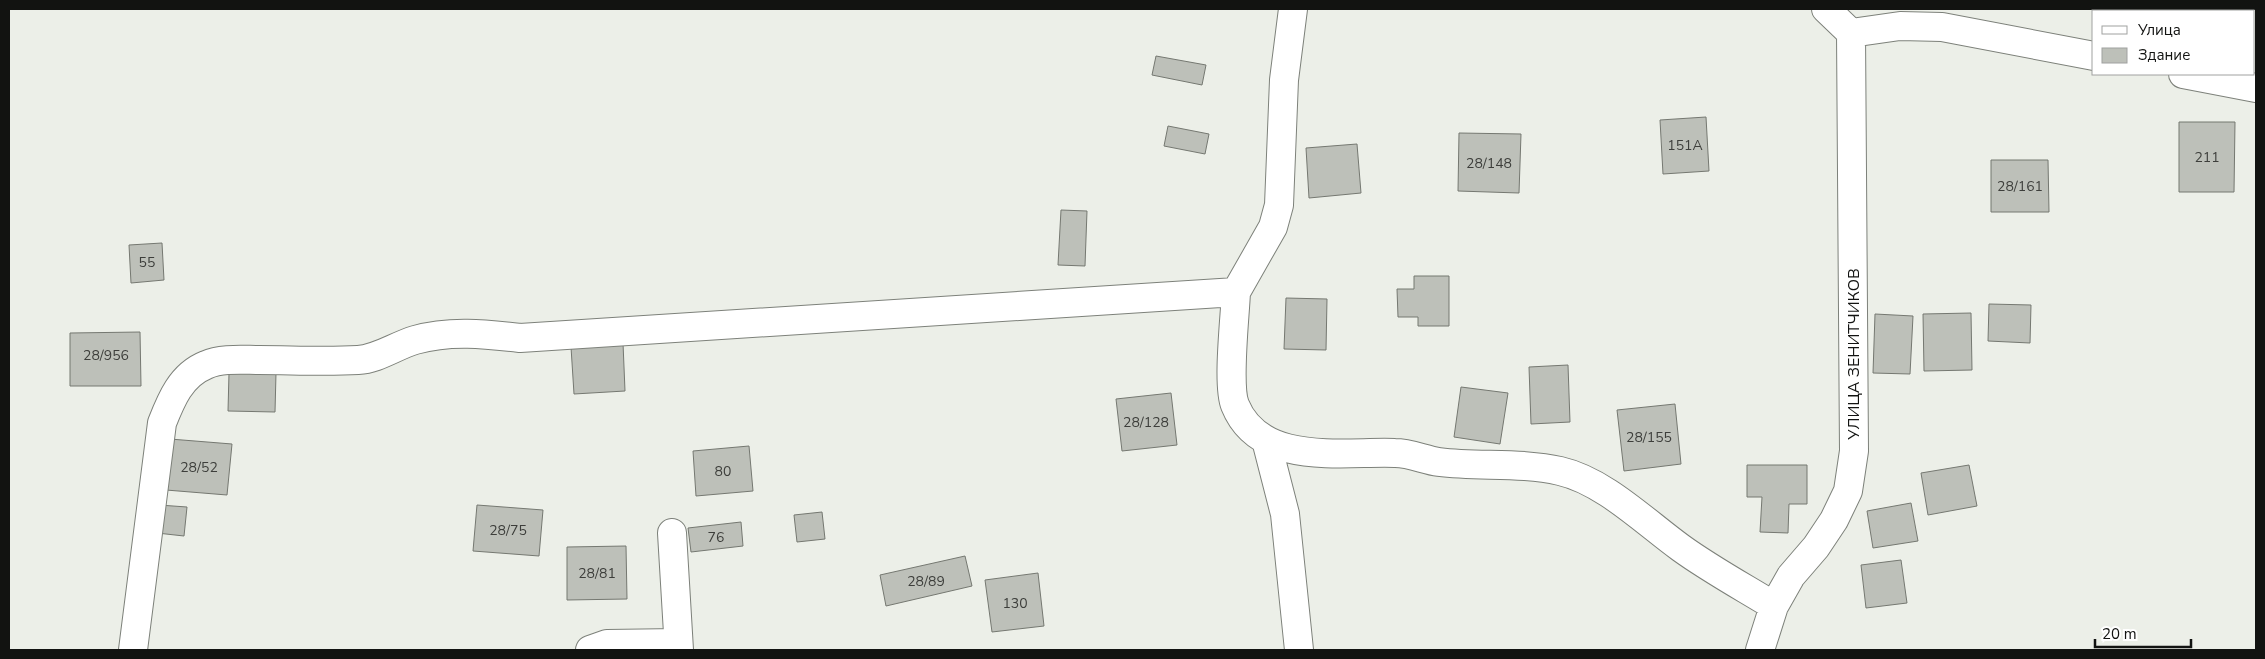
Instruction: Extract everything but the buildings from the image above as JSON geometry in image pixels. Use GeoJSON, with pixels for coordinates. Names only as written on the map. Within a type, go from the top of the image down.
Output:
{"type":"FeatureCollection","features":[{"type":"Feature","properties":{"kind":"street"},"geometry":{"type":"LineString","coordinates":[[1293,9],[1284,80],[1279,205],[1273,227],[1236,292],[1232,385],[1235,405],[1247,423],[1266,440],[1291,450],[1326,454],[1397,453],[1440,462],[1561,471],[1592,483],[1682,549],[1774,606]]}},
{"type":"Feature","properties":{"kind":"street"},"geometry":{"type":"LineString","coordinates":[[1826,9],[1852,33],[1900,26],[1942,27],[2092,56]]}},
{"type":"Feature","properties":{"kind":"street","name":"УЛИЦА ЗЕНИТЧИКОВ"},"geometry":{"type":"LineString","coordinates":[[1760,650],[1774,606],[1791,576],[1816,547],[1834,520],[1848,492],[1854,452],[1852,33]]}},
{"type":"Feature","properties":{"kind":"street"},"geometry":{"type":"LineString","coordinates":[[2189,75],[2256,88]]}},
{"type":"Feature","properties":{"kind":"street"},"geometry":{"type":"LineString","coordinates":[[134,650],[162,423],[172,396],[186,378],[206,364],[228,360],[359,360],[384,354],[413,340],[436,335],[470,333],[520,338],[540,337],[1236,292]]}},
{"type":"Feature","properties":{"kind":"street"},"geometry":{"type":"LineString","coordinates":[[1266,440],[1286,514],[1299,650]]}},
{"type":"Feature","properties":{"kind":"street"},"geometry":{"type":"LineString","coordinates":[[590,650],[607,644],[679,647],[672,533]]}}]}
